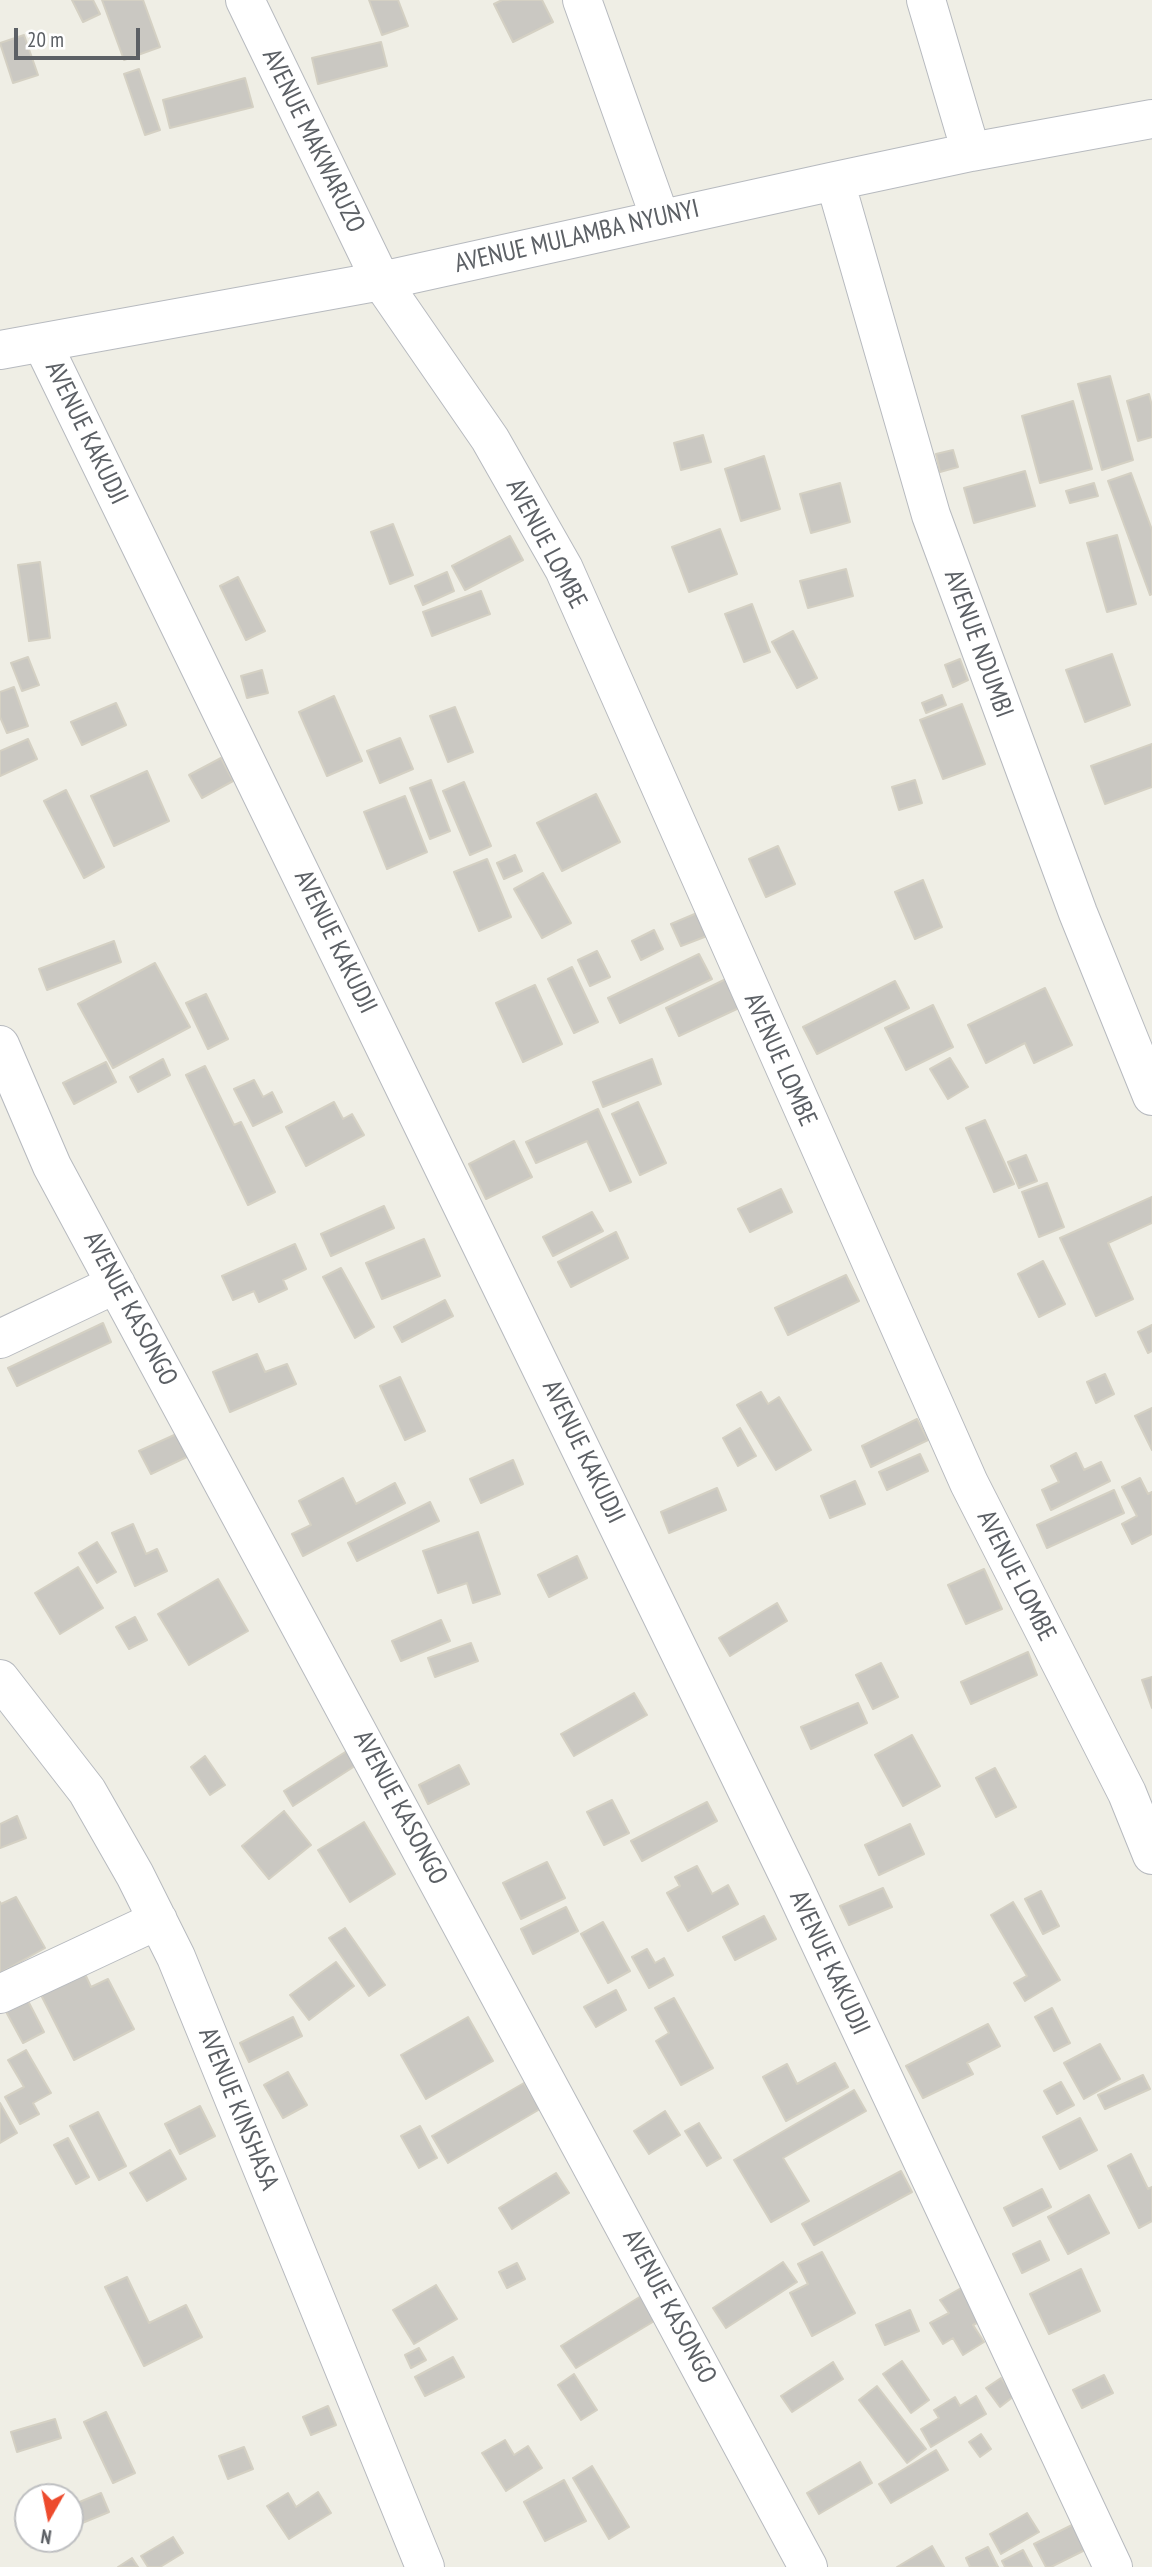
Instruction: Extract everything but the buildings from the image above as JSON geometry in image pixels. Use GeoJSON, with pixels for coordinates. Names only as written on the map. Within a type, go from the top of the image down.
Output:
{"type":"FeatureCollection","features":[{"type":"Feature","properties":{"kind":"street","name":"AVENUE MAKWARUZO"},"geometry":{"type":"LineString","coordinates":[[246,0],[381,281]]}},
{"type":"Feature","properties":{"kind":"street"},"geometry":{"type":"LineString","coordinates":[[582,0],[660,218]]}},
{"type":"Feature","properties":{"kind":"street"},"geometry":{"type":"LineString","coordinates":[[926,0],[971,152]]}},
{"type":"Feature","properties":{"kind":"street","name":"AVENUE MULAMBA NYUNYI"},"geometry":{"type":"LineString","coordinates":[[0,350],[381,281],[971,152],[1152,119]]}},
{"type":"Feature","properties":{"kind":"street","name":"AVENUE NDUMBI"},"geometry":{"type":"LineString","coordinates":[[835,181],[931,515],[1078,913],[1152,1096]]}},
{"type":"Feature","properties":{"kind":"street","name":"AVENUE LOMBE"},"geometry":{"type":"LineString","coordinates":[[381,281],[490,439],[564,569],[969,1483],[1127,1793],[1152,1855]]}},
{"type":"Feature","properties":{"kind":"street","name":"AVENUE KAKUDJI"},"geometry":{"type":"LineString","coordinates":[[42,343],[792,1883],[1113,2567]]}},
{"type":"Feature","properties":{"kind":"street","name":"AVENUE KASONGO"},"geometry":{"type":"LineString","coordinates":[[0,1045],[52,1166],[808,2567]]}},
{"type":"Feature","properties":{"kind":"street"},"geometry":{"type":"LineString","coordinates":[[0,1339],[116,1283]]}},
{"type":"Feature","properties":{"kind":"street","name":"AVENUE KINSHASA"},"geometry":{"type":"LineString","coordinates":[[0,1679],[87,1791],[135,1875],[176,1957],[425,2567]]}},
{"type":"Feature","properties":{"kind":"street"},"geometry":{"type":"LineString","coordinates":[[0,1994],[158,1920]]}}]}
